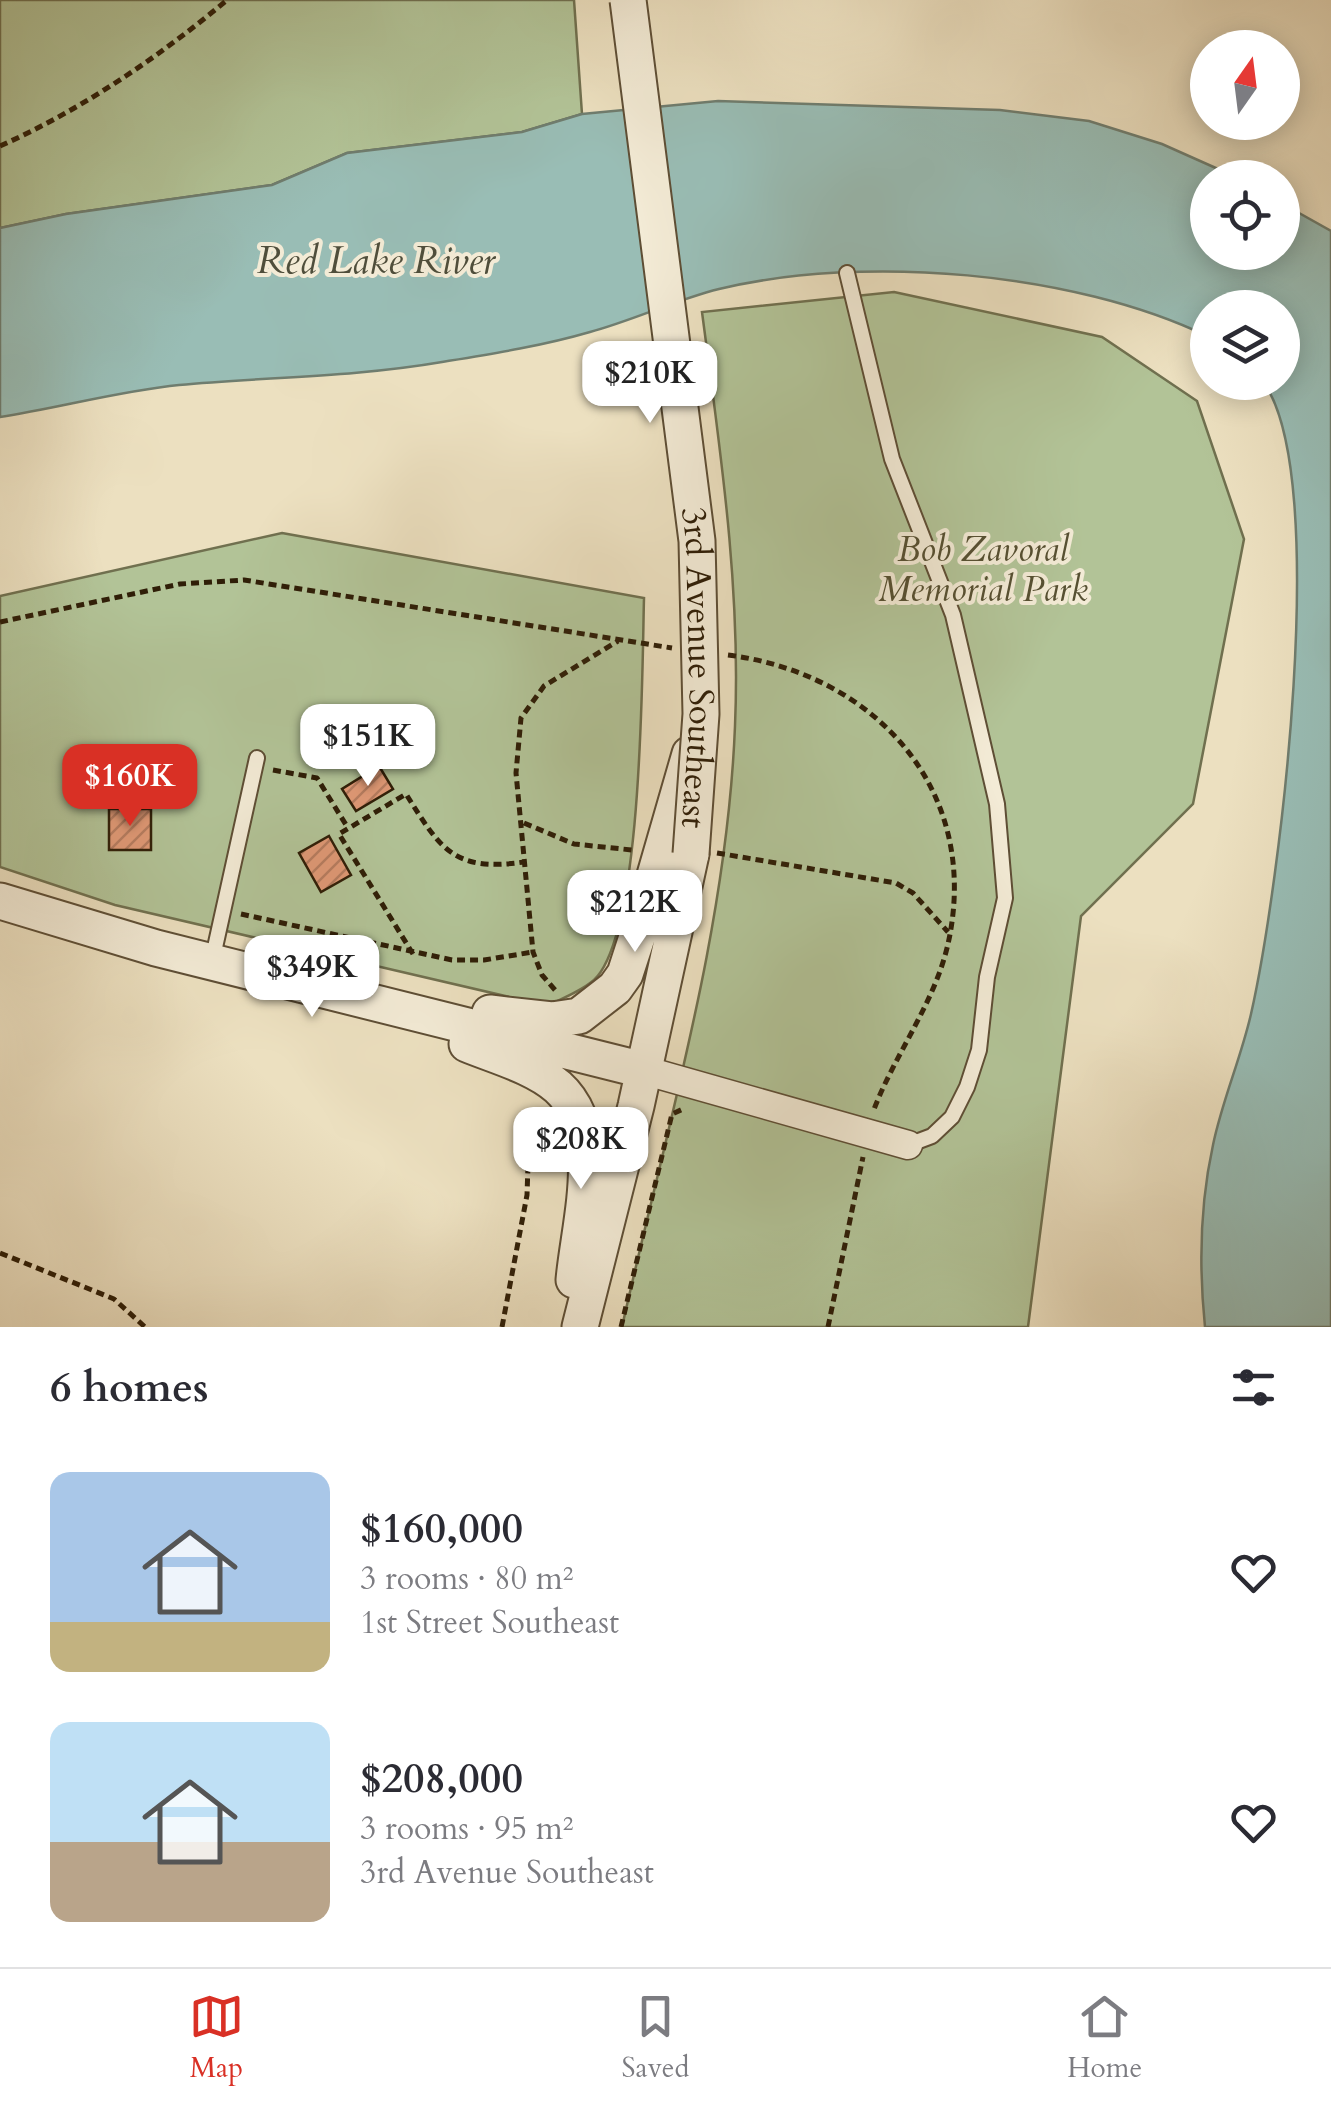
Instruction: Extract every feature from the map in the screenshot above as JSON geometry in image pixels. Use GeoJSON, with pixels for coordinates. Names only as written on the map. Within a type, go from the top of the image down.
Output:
{"type":"FeatureCollection","features":[{"type":"Feature","properties":{"kind":"street","name":"3rd Avenue Southeast"},"geometry":{"type":"LineString","coordinates":[[580,1327],[643,1070],[676,852],[702,714],[697,542],[628,0]]}},
{"type":"Feature","properties":{"kind":"street"},"geometry":{"type":"LineString","coordinates":[[356,998],[552,1020],[579,1016],[602,1002],[625,974],[676,852]]}},
{"type":"Feature","properties":{"kind":"street"},"geometry":{"type":"LineString","coordinates":[[0,902],[212,962],[643,1070],[908,1145]]}},
{"type":"Feature","properties":{"kind":"street"},"geometry":{"type":"LineString","coordinates":[[356,998],[520,1066],[555,1084],[578,1110],[586,1142],[569,1327]]}},
{"type":"Feature","properties":{"kind":"lane"},"geometry":{"type":"LineString","coordinates":[[848,273],[892,459],[953,614],[997,804],[1004,898],[987,977],[979,1050],[967,1087],[952,1116],[932,1136],[908,1145]]}},
{"type":"Feature","properties":{"kind":"lane"},"geometry":{"type":"LineString","coordinates":[[212,962],[256,762]]}},
{"type":"Feature","properties":{"kind":"path"},"geometry":{"type":"LineString","coordinates":[[2,146],[104,89],[182,38],[227,0]]}},
{"type":"Feature","properties":{"kind":"path"},"geometry":{"type":"LineString","coordinates":[[0,622],[180,584],[244,580],[673,648]]}},
{"type":"Feature","properties":{"kind":"path"},"geometry":{"type":"LineString","coordinates":[[558,992],[542,975],[534,952],[516,745],[532,698],[544,686],[618,641]]}},
{"type":"Feature","properties":{"kind":"path"},"geometry":{"type":"LineString","coordinates":[[710,653],[764,660],[825,680],[874,714],[922,767],[949,832],[954,888],[949,934],[928,1000],[874,1108],[828,1327]]}},
{"type":"Feature","properties":{"kind":"path"},"geometry":{"type":"LineString","coordinates":[[256,762],[316,778],[348,828]]}},
{"type":"Feature","properties":{"kind":"path"},"geometry":{"type":"LineString","coordinates":[[413,954],[340,834],[406,794],[440,846],[456,857],[490,867],[524,862]]}},
{"type":"Feature","properties":{"kind":"path"},"geometry":{"type":"LineString","coordinates":[[524,823],[574,844],[720,853],[896,884],[913,893],[949,934]]}},
{"type":"Feature","properties":{"kind":"path"},"geometry":{"type":"LineString","coordinates":[[223,910],[413,954],[484,960],[534,952]]}},
{"type":"Feature","properties":{"kind":"path"},"geometry":{"type":"LineString","coordinates":[[621,1327],[672,1114],[682,1112]]}},
{"type":"Feature","properties":{"kind":"path"},"geometry":{"type":"LineString","coordinates":[[502,1327],[527,1195],[529,1136],[534,1124],[560,1117]]}},
{"type":"Feature","properties":{"kind":"path"},"geometry":{"type":"LineString","coordinates":[[0,1253],[114,1299],[146,1327]]}},
{"type":"Feature","properties":{"kind":"green space"},"geometry":{"type":"Polygon","coordinates":[[[0,0],[574,0],[582,114],[522,132],[347,153],[272,185],[66,214],[0,228],[0,0]]]}},
{"type":"Feature","properties":{"kind":"green space","name":"Bob Zavoral Memorial Park"},"geometry":{"type":"Polygon","coordinates":[[[894,292],[1102,337],[1190,396],[1190,400],[1197,401],[1244,539],[1193,804],[1081,916],[1028,1327],[622,1327],[692,1028],[730,802],[735,622],[728,518],[702,312],[894,292]]]}},
{"type":"Feature","properties":{"kind":"green space"},"geometry":{"type":"Polygon","coordinates":[[[282,533],[644,598],[637,799],[631,858],[610,953],[589,984],[548,1006],[115,905],[0,867],[0,596],[282,533]]]}},
{"type":"Feature","properties":{"kind":"water","name":"Red Lake River"},"geometry":{"type":"Polygon","coordinates":[[[718,101],[1000,110],[1089,121],[1198,160],[1190,160],[1190,270],[1300,270],[1300,214],[1331,231],[1331,1327],[1205,1327],[1202,1282],[1203,1213],[1209,1167],[1221,1112],[1247,1030],[1263,954],[1286,783],[1297,591],[1294,504],[1284,432],[1271,400],[1300,400],[1300,290],[1190,290],[1190,329],[1095,297],[968,275],[838,273],[776,278],[719,289],[623,322],[535,346],[376,371],[157,388],[0,417],[0,228],[66,214],[272,185],[347,153],[522,132],[582,114],[718,101]]]}},
{"type":"Feature","properties":{"kind":"building"},"geometry":{"type":"Polygon","coordinates":[[[379,766],[393,789],[356,811],[342,789],[379,766]]]}},
{"type":"Feature","properties":{"kind":"building"},"geometry":{"type":"Polygon","coordinates":[[[109,809],[151,809],[151,850],[109,850],[109,809]]]}},
{"type":"Feature","properties":{"kind":"building"},"geometry":{"type":"Polygon","coordinates":[[[329,836],[351,875],[321,892],[299,853],[329,836]]]}}]}
